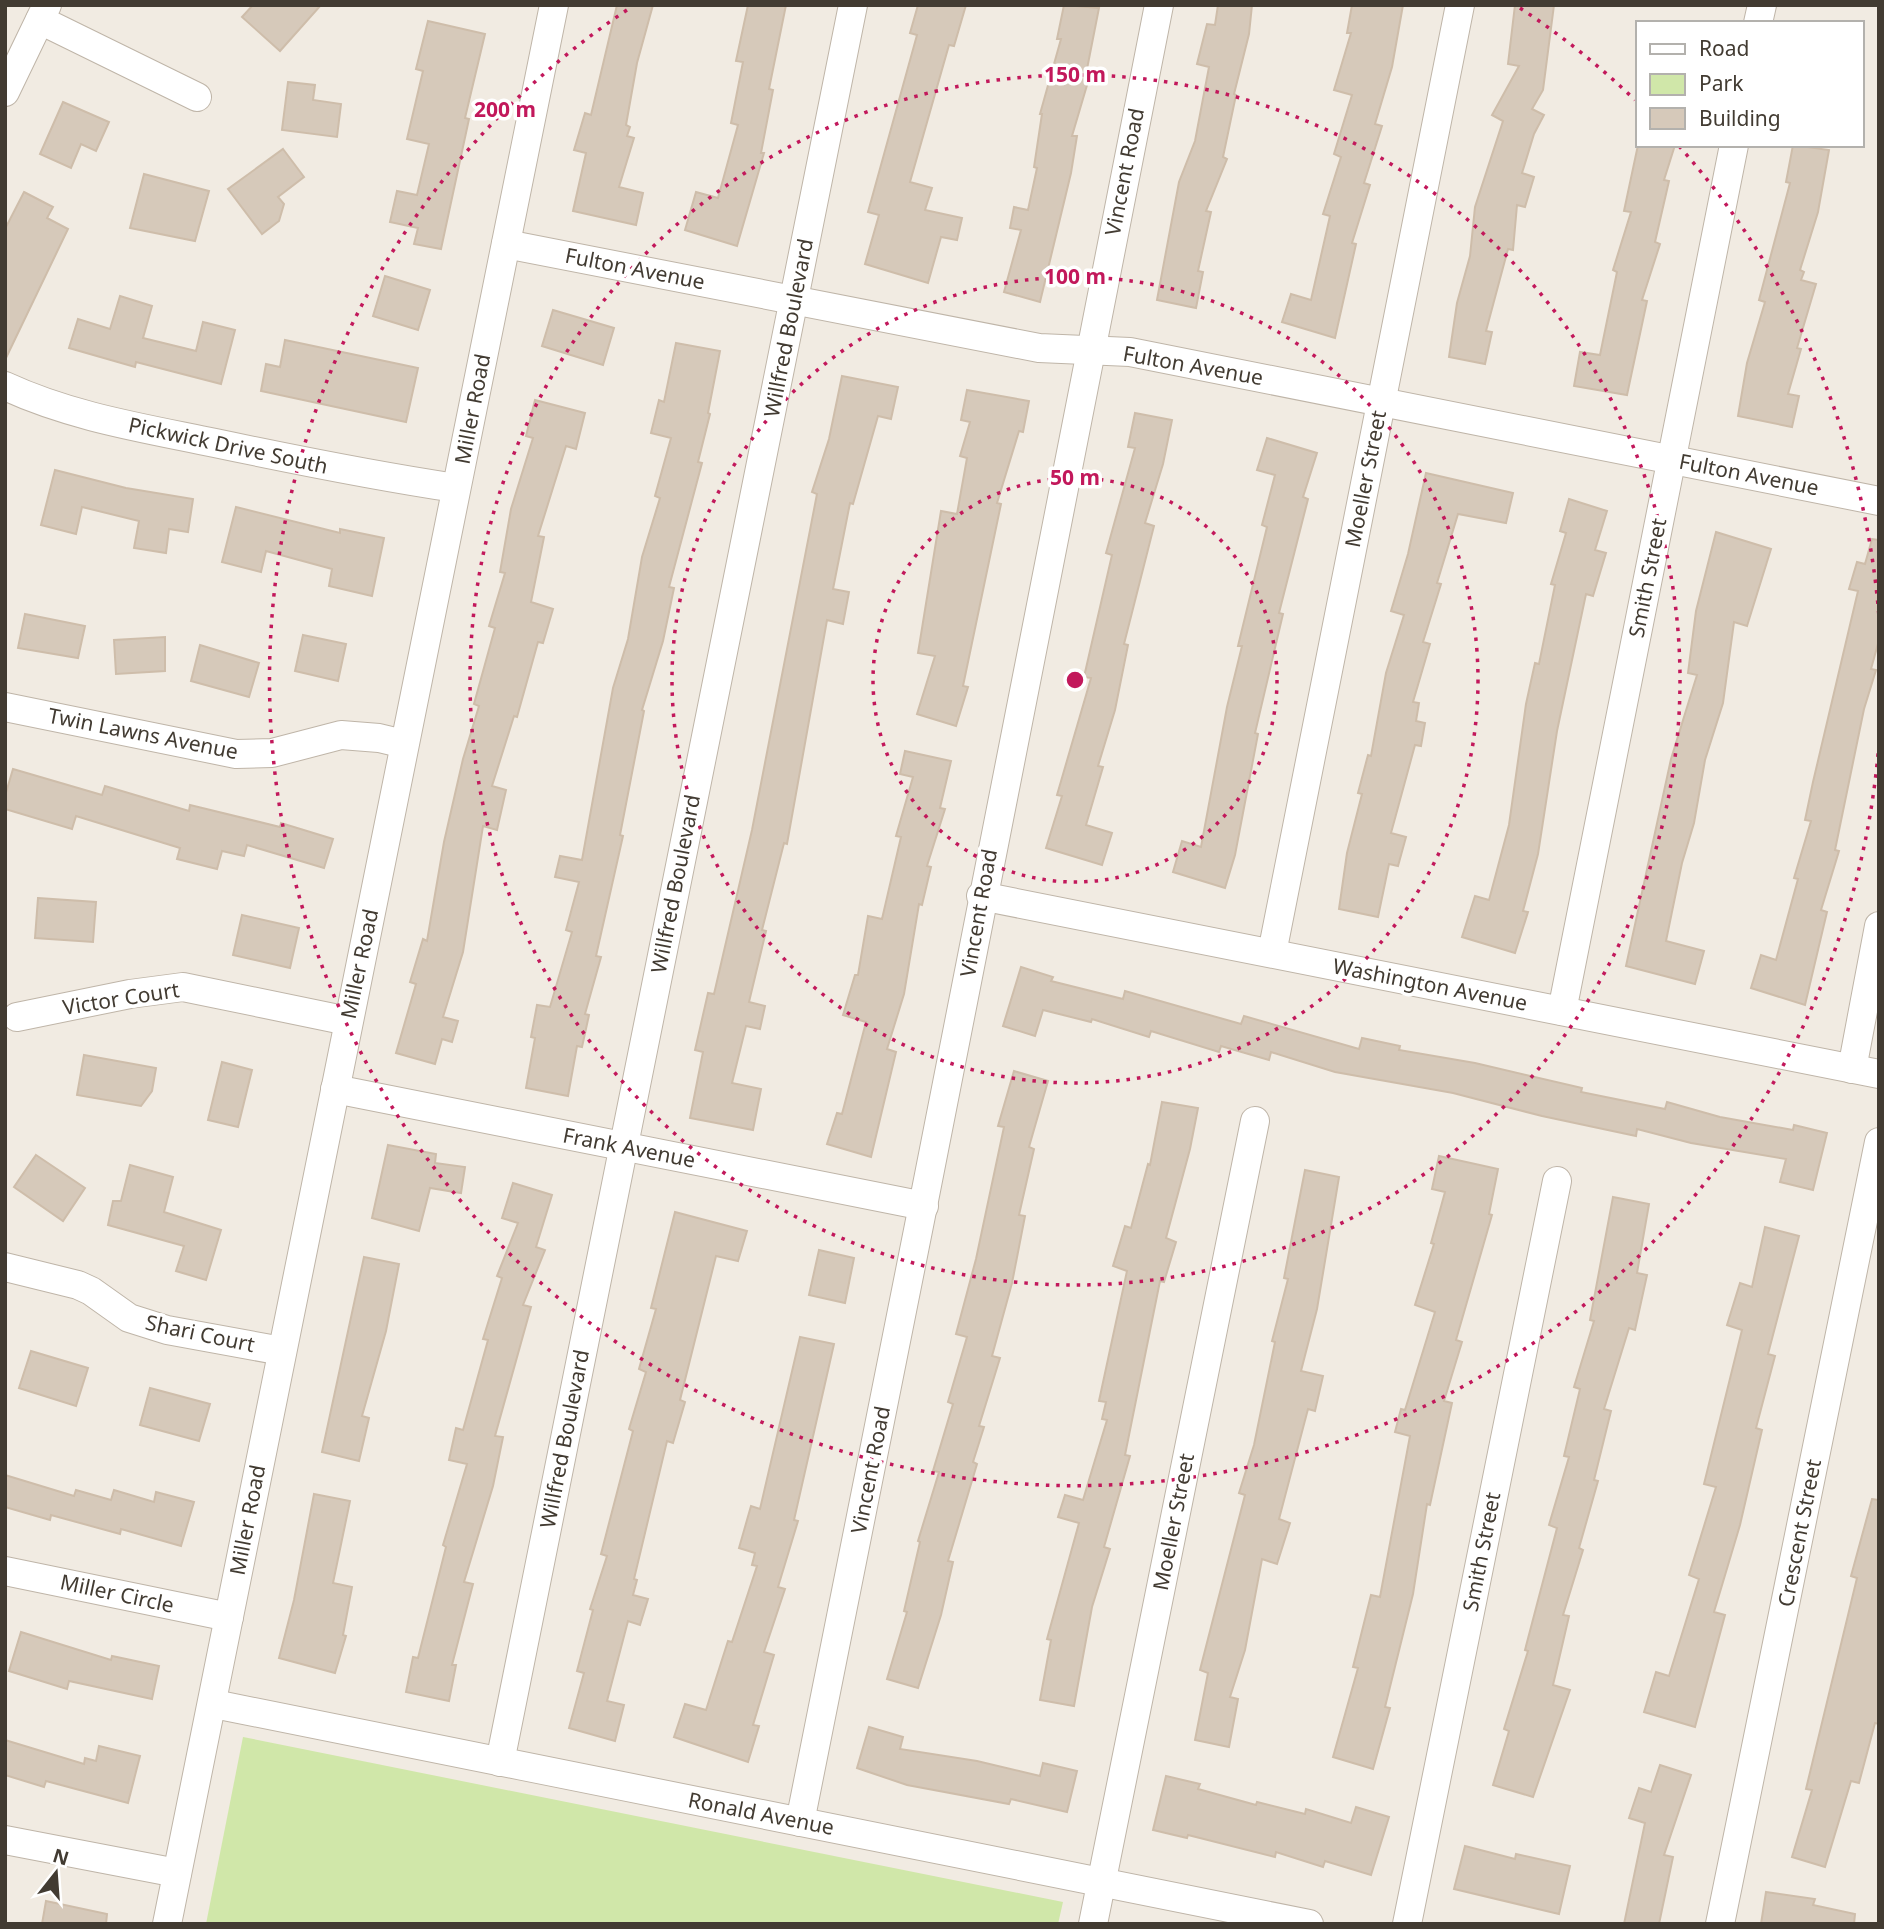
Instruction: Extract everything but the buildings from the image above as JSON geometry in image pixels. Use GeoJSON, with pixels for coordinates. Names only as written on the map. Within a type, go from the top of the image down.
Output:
{"type":"FeatureCollection","features":[{"type":"Feature","properties":{"kind":"street","name":"Miller Road"},"geometry":{"type":"LineString","coordinates":[[167,1924],[214,1704],[348,1021],[554,5]]}},
{"type":"Feature","properties":{"kind":"street","name":"Willfred Boulevard"},"geometry":{"type":"LineString","coordinates":[[500,1762],[853,5]]}},
{"type":"Feature","properties":{"kind":"street","name":"Vincent Road"},"geometry":{"type":"LineString","coordinates":[[800,1822],[924,1206],[981,895],[1159,5]]}},
{"type":"Feature","properties":{"kind":"street","name":"Moeller Street"},"geometry":{"type":"LineString","coordinates":[[1272,953],[1461,5]]}},
{"type":"Feature","properties":{"kind":"street"},"geometry":{"type":"LineString","coordinates":[[5,92],[43,13],[197,97]]}},
{"type":"Feature","properties":{"kind":"street","name":"Smith Street"},"geometry":{"type":"LineString","coordinates":[[1562,1011],[1734,147]]}},
{"type":"Feature","properties":{"kind":"street","name":"Fulton Avenue"},"geometry":{"type":"LineString","coordinates":[[506,244],[1039,348],[1130,352],[1879,501]]}},
{"type":"Feature","properties":{"kind":"street","name":"Pickwick Drive South"},"geometry":{"type":"LineString","coordinates":[[5,386],[41,402],[93,418],[369,475],[456,488]]}},
{"type":"Feature","properties":{"kind":"street","name":"Twin Lawns Avenue"},"geometry":{"type":"LineString","coordinates":[[5,707],[236,754],[272,753],[341,735],[379,738],[404,744]]}},
{"type":"Feature","properties":{"kind":"street","name":"Washington Avenue"},"geometry":{"type":"LineString","coordinates":[[981,895],[1865,1072]]}},
{"type":"Feature","properties":{"kind":"street"},"geometry":{"type":"LineString","coordinates":[[1865,1072],[1879,926]]}},
{"type":"Feature","properties":{"kind":"street","name":"Victor Court"},"geometry":{"type":"LineString","coordinates":[[17,1017],[130,994],[183,987],[348,1021]]}},
{"type":"Feature","properties":{"kind":"street","name":"Frank Avenue"},"geometry":{"type":"LineString","coordinates":[[335,1089],[924,1206]]}},
{"type":"Feature","properties":{"kind":"street","name":"Moeller Street"},"geometry":{"type":"LineString","coordinates":[[1093,1924],[1255,1121]]}},
{"type":"Feature","properties":{"kind":"street","name":"Crescent Street"},"geometry":{"type":"LineString","coordinates":[[1720,1924],[1879,1143]]}},
{"type":"Feature","properties":{"kind":"street","name":"Smith Street"},"geometry":{"type":"LineString","coordinates":[[1407,1924],[1557,1181]]}},
{"type":"Feature","properties":{"kind":"street","name":"Shari Court"},"geometry":{"type":"LineString","coordinates":[[5,1267],[78,1285],[129,1318],[167,1330],[282,1351]]}},
{"type":"Feature","properties":{"kind":"street","name":"Miller Circle"},"geometry":{"type":"LineString","coordinates":[[5,1571],[229,1617]]}},
{"type":"Feature","properties":{"kind":"street","name":"Ronald Avenue"},"geometry":{"type":"LineString","coordinates":[[214,1704],[1308,1924]]}},
{"type":"Feature","properties":{"kind":"street"},"geometry":{"type":"LineString","coordinates":[[5,1840],[177,1873]]}},
{"type":"Feature","properties":{"kind":"green space"},"geometry":{"type":"Polygon","coordinates":[[[243,1737],[1063,1902],[1058,1924],[206,1924],[243,1737]]]}}]}
